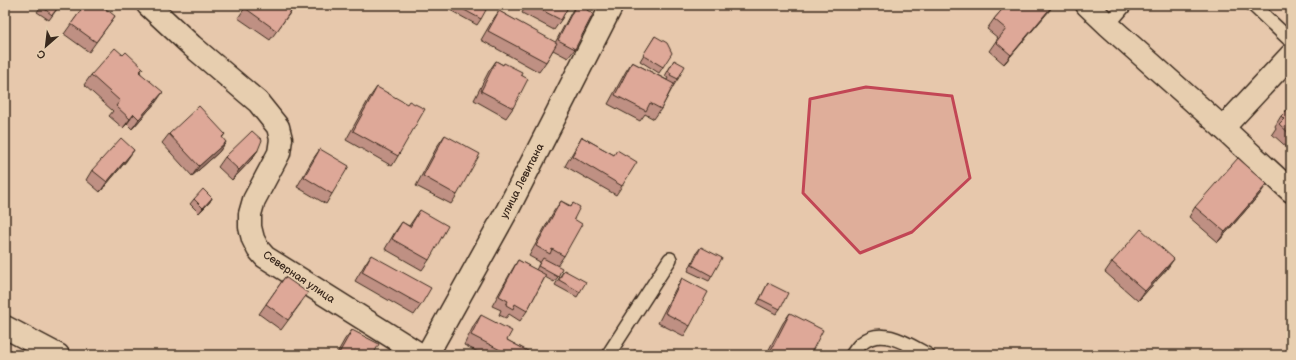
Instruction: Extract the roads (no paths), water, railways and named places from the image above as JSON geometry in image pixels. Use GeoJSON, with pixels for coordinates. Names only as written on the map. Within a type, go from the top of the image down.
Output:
{"type":"FeatureCollection","features":[{"type":"Feature","properties":{"kind":"street","name":"Северная улица"},"geometry":{"type":"LineString","coordinates":[[148,5],[192,46],[258,102],[278,127],[281,139],[279,154],[254,200],[250,214],[250,227],[253,239],[258,249],[265,257],[421,355]]}},
{"type":"Feature","properties":{"kind":"street","name":"улица Левитана"},"geometry":{"type":"LineString","coordinates":[[427,355],[508,209],[612,5]]}},
{"type":"Feature","properties":{"kind":"street"},"geometry":{"type":"LineString","coordinates":[[1087,5],[1224,128],[1291,192]]}},
{"type":"Feature","properties":{"kind":"street"},"geometry":{"type":"LineString","coordinates":[[1224,128],[1291,55]]}},
{"type":"Feature","properties":{"kind":"street"},"geometry":{"type":"LineString","coordinates":[[5,327],[58,355]]}},
{"type":"Feature","properties":{"kind":"lane"},"geometry":{"type":"LineString","coordinates":[[1108,25],[1126,5]]}},
{"type":"Feature","properties":{"kind":"lane"},"geometry":{"type":"LineString","coordinates":[[1253,5],[1291,41]]}},
{"type":"Feature","properties":{"kind":"lane"},"geometry":{"type":"LineString","coordinates":[[608,355],[670,259]]}},
{"type":"Feature","properties":{"kind":"lane"},"geometry":{"type":"LineString","coordinates":[[852,355],[862,343],[869,338],[883,336],[897,339],[928,355]]}}]}
